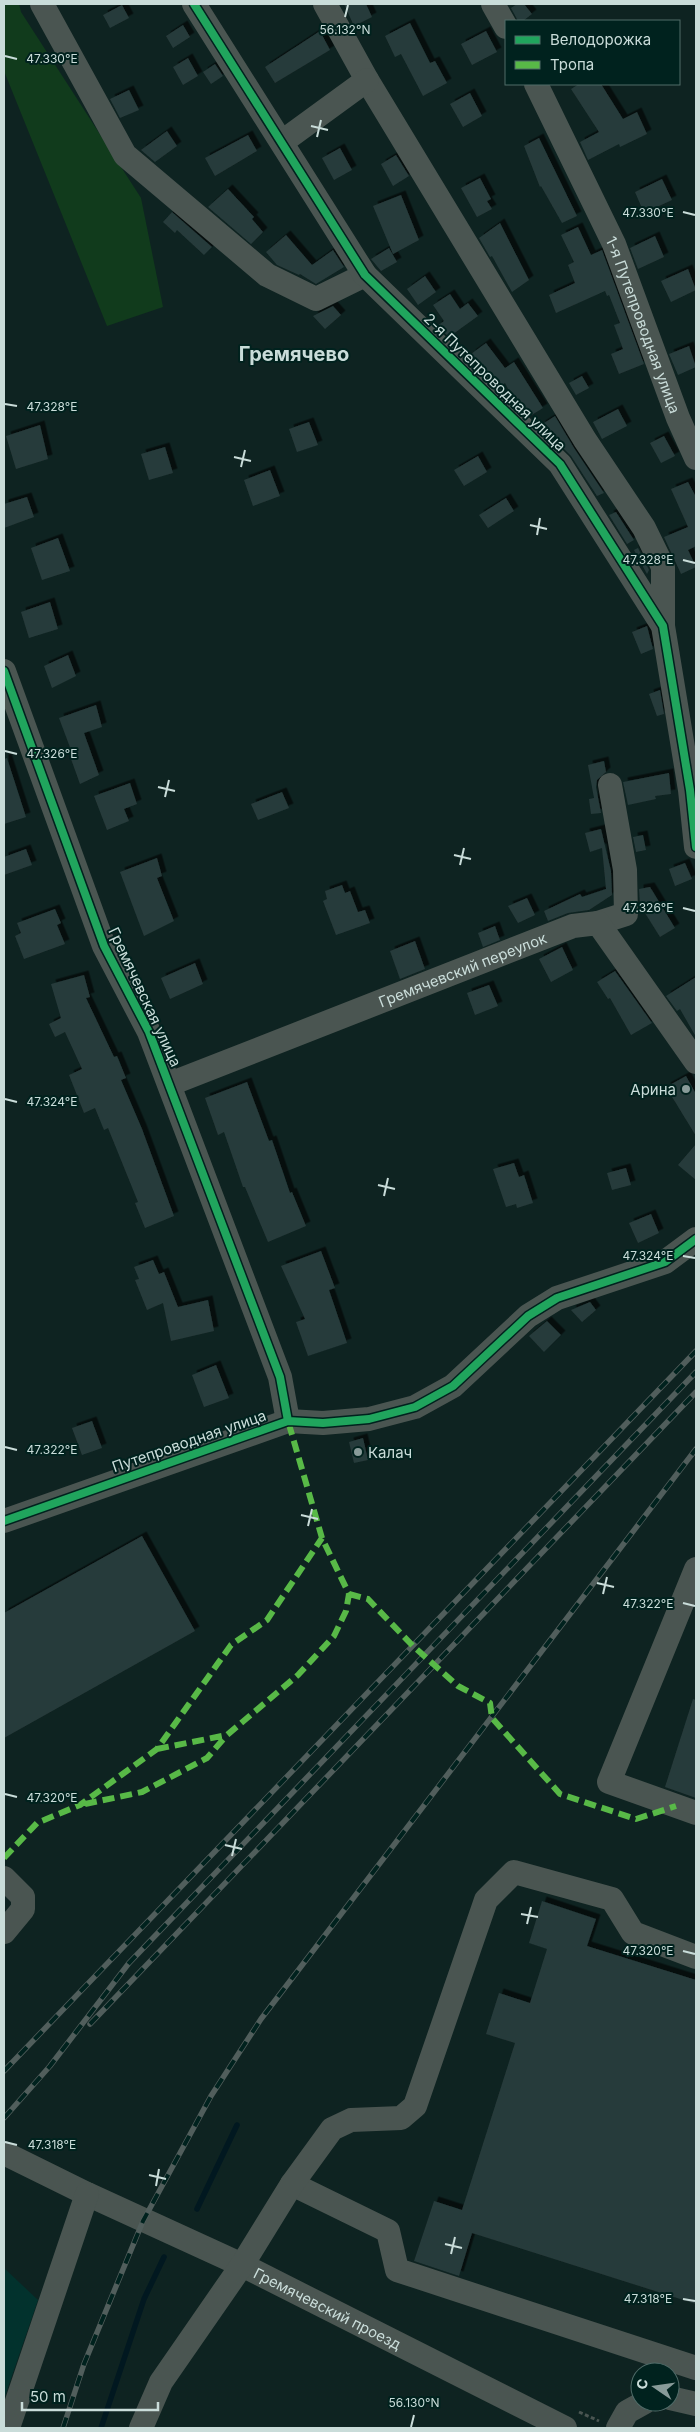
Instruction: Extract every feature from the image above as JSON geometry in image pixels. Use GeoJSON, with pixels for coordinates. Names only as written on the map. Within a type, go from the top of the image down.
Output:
{"type":"FeatureCollection","features":[{"type":"Feature","properties":{"kind":"street"},"geometry":{"type":"LineString","coordinates":[[42,4],[125,155],[267,274],[316,299],[364,274]]}},
{"type":"Feature","properties":{"kind":"street","name":"2-я Путепроводная улица"},"geometry":{"type":"LineString","coordinates":[[194,4],[364,274],[560,464],[663,626]]}},
{"type":"Feature","properties":{"kind":"street","name":"2-я Путепроводная улица"},"geometry":{"type":"LineString","coordinates":[[325,4],[367,80],[585,440],[644,528],[663,567],[663,626],[693,796],[696,847]]}},
{"type":"Feature","properties":{"kind":"street"},"geometry":{"type":"LineString","coordinates":[[492,4],[505,25]]}},
{"type":"Feature","properties":{"kind":"street"},"geometry":{"type":"LineString","coordinates":[[282,142],[367,80]]}},
{"type":"Feature","properties":{"kind":"street","name":"1-я Путепроводная улица"},"geometry":{"type":"LineString","coordinates":[[536,85],[614,244],[678,418],[696,458]]}},
{"type":"Feature","properties":{"kind":"street","name":"Гремячевская улица"},"geometry":{"type":"LineString","coordinates":[[4,671],[104,946],[149,1032],[170,1084],[280,1377],[288,1421]]}},
{"type":"Feature","properties":{"kind":"street","name":"Гремячевский переулок"},"geometry":{"type":"LineString","coordinates":[[170,1084],[573,926],[598,924],[626,914],[626,870],[610,785]]}},
{"type":"Feature","properties":{"kind":"street"},"geometry":{"type":"LineString","coordinates":[[598,924],[696,1062]]}},
{"type":"Feature","properties":{"kind":"street","name":"Путепроводная улица"},"geometry":{"type":"LineString","coordinates":[[4,1521],[288,1421],[324,1423],[369,1419],[415,1407],[453,1386],[528,1316],[557,1298],[665,1262],[696,1239]]}},
{"type":"Feature","properties":{"kind":"street"},"geometry":{"type":"LineString","coordinates":[[696,1570],[610,1782],[696,1813]]}},
{"type":"Feature","properties":{"kind":"street"},"geometry":{"type":"LineString","coordinates":[[141,2428],[161,2382],[242,2265],[292,2184],[332,2129],[351,2120],[401,2118],[415,2106],[486,1900],[514,1872],[612,1899],[633,1933],[696,1957]]}},
{"type":"Feature","properties":{"kind":"street"},"geometry":{"type":"LineString","coordinates":[[4,1878],[23,1897],[23,1909],[4,1932]]}},
{"type":"Feature","properties":{"kind":"street","name":"Гремячевский проезд"},"geometry":{"type":"LineString","coordinates":[[4,2153],[87,2194],[242,2265],[565,2428]]}},
{"type":"Feature","properties":{"kind":"street"},"geometry":{"type":"LineString","coordinates":[[292,2184],[388,2231],[397,2270],[696,2368]]}},
{"type":"Feature","properties":{"kind":"street"},"geometry":{"type":"LineString","coordinates":[[8,2428],[87,2194]]}},
{"type":"Feature","properties":{"kind":"street"},"geometry":{"type":"LineString","coordinates":[[680,2400],[696,2404]]}},
{"type":"Feature","properties":{"kind":"street"},"geometry":{"type":"LineString","coordinates":[[618,2428],[626,2412],[630,2410]]}},
{"type":"Feature","properties":{"kind":"shaded area"},"geometry":{"type":"Polygon","coordinates":[[[4,4],[19,4],[21,12],[141,198],[163,307],[107,326],[4,71],[4,4]]]}},
{"type":"Feature","properties":{"kind":"shaded area"},"geometry":{"type":"Polygon","coordinates":[[[4,2268],[38,2300],[4,2399],[4,2268]]]}},
{"type":"Feature","properties":{"kind":"building"},"geometry":{"type":"Polygon","coordinates":[[[344,4],[366,4],[372,17],[354,26],[344,4]]]}},
{"type":"Feature","properties":{"kind":"building"},"geometry":{"type":"Polygon","coordinates":[[[517,4],[524,4],[532,14],[524,20],[517,20],[511,8],[517,4]]]}},
{"type":"Feature","properties":{"kind":"building"},"geometry":{"type":"Polygon","coordinates":[[[122,5],[129,18],[110,28],[103,15],[122,5]]]}},
{"type":"Feature","properties":{"kind":"building"},"geometry":{"type":"Polygon","coordinates":[[[410,23],[430,63],[435,61],[447,83],[423,96],[401,54],[395,57],[385,36],[410,23]]]}},
{"type":"Feature","properties":{"kind":"building"},"geometry":{"type":"Polygon","coordinates":[[[183,25],[190,37],[173,48],[166,36],[183,25]]]}},
{"type":"Feature","properties":{"kind":"building"},"geometry":{"type":"Polygon","coordinates":[[[320,31],[330,50],[275,83],[265,67],[320,31]]]}},
{"type":"Feature","properties":{"kind":"building"},"geometry":{"type":"Polygon","coordinates":[[[486,31],[497,52],[472,65],[461,44],[486,31]]]}},
{"type":"Feature","properties":{"kind":"building"},"geometry":{"type":"Polygon","coordinates":[[[188,58],[198,76],[183,85],[173,67],[188,58]]]}},
{"type":"Feature","properties":{"kind":"building"},"geometry":{"type":"Polygon","coordinates":[[[215,64],[223,76],[211,84],[203,72],[215,64]]]}},
{"type":"Feature","properties":{"kind":"building"},"geometry":{"type":"Polygon","coordinates":[[[577,85],[602,85],[623,119],[637,112],[647,134],[620,147],[619,144],[588,160],[580,142],[599,132],[571,89],[577,85]]]}},
{"type":"Feature","properties":{"kind":"building"},"geometry":{"type":"Polygon","coordinates":[[[129,90],[139,110],[120,118],[110,99],[129,90]]]}},
{"type":"Feature","properties":{"kind":"building"},"geometry":{"type":"Polygon","coordinates":[[[470,93],[482,116],[463,127],[450,104],[470,93]]]}},
{"type":"Feature","properties":{"kind":"building"},"geometry":{"type":"Polygon","coordinates":[[[167,131],[177,146],[155,162],[141,150],[167,131]]]}},
{"type":"Feature","properties":{"kind":"building"},"geometry":{"type":"Polygon","coordinates":[[[248,135],[257,151],[215,176],[205,158],[248,135]]]}},
{"type":"Feature","properties":{"kind":"building"},"geometry":{"type":"Polygon","coordinates":[[[539,138],[577,216],[562,223],[540,187],[524,146],[539,138]]]}},
{"type":"Feature","properties":{"kind":"building"},"geometry":{"type":"Polygon","coordinates":[[[340,148],[352,170],[334,180],[322,158],[340,148]]]}},
{"type":"Feature","properties":{"kind":"building"},"geometry":{"type":"Polygon","coordinates":[[[396,155],[409,176],[393,186],[381,164],[396,155]]]}},
{"type":"Feature","properties":{"kind":"building"},"geometry":{"type":"Polygon","coordinates":[[[480,178],[491,199],[487,201],[492,209],[477,217],[461,188],[480,178]]]}},
{"type":"Feature","properties":{"kind":"building"},"geometry":{"type":"Polygon","coordinates":[[[662,179],[672,200],[644,213],[635,192],[662,179]]]}},
{"type":"Feature","properties":{"kind":"building"},"geometry":{"type":"Polygon","coordinates":[[[228,189],[254,217],[252,219],[263,232],[251,244],[208,207],[228,189]]]}},
{"type":"Feature","properties":{"kind":"building"},"geometry":{"type":"Polygon","coordinates":[[[401,195],[419,240],[393,254],[373,206],[401,195]]]}},
{"type":"Feature","properties":{"kind":"building"},"geometry":{"type":"Polygon","coordinates":[[[172,212],[212,247],[204,255],[177,230],[175,233],[163,222],[172,212]]]}},
{"type":"Feature","properties":{"kind":"building"},"geometry":{"type":"Polygon","coordinates":[[[500,223],[529,280],[512,292],[492,256],[490,257],[479,238],[500,223]]]}},
{"type":"Feature","properties":{"kind":"building"},"geometry":{"type":"Polygon","coordinates":[[[578,227],[591,255],[602,250],[644,364],[619,374],[611,354],[623,349],[614,325],[620,323],[609,295],[607,296],[605,291],[556,313],[549,295],[575,283],[568,265],[574,262],[561,235],[578,227]]]}},
{"type":"Feature","properties":{"kind":"building"},"geometry":{"type":"Polygon","coordinates":[[[286,235],[312,265],[333,250],[344,267],[316,284],[300,274],[277,265],[266,252],[286,235]]]}},
{"type":"Feature","properties":{"kind":"building"},"geometry":{"type":"Polygon","coordinates":[[[655,236],[664,257],[638,269],[630,248],[655,236]]]}},
{"type":"Feature","properties":{"kind":"building"},"geometry":{"type":"Polygon","coordinates":[[[389,248],[397,262],[381,271],[371,259],[389,248]]]}},
{"type":"Feature","properties":{"kind":"building"},"geometry":{"type":"Polygon","coordinates":[[[688,269],[696,290],[671,302],[661,281],[688,269]]]}},
{"type":"Feature","properties":{"kind":"building"},"geometry":{"type":"Polygon","coordinates":[[[425,276],[436,292],[418,305],[407,289],[425,276]]]}},
{"type":"Feature","properties":{"kind":"building"},"geometry":{"type":"Polygon","coordinates":[[[450,294],[460,309],[468,303],[478,316],[449,337],[437,326],[444,321],[433,305],[450,294]]]}},
{"type":"Feature","properties":{"kind":"building"},"geometry":{"type":"Polygon","coordinates":[[[333,306],[341,315],[325,329],[313,316],[333,306]]]}},
{"type":"Feature","properties":{"kind":"building"},"geometry":{"type":"Polygon","coordinates":[[[486,343],[505,368],[514,362],[543,408],[530,416],[514,400],[505,383],[500,387],[485,369],[483,370],[471,354],[486,343]]]}},
{"type":"Feature","properties":{"kind":"building"},"geometry":{"type":"Polygon","coordinates":[[[689,346],[696,367],[678,375],[669,354],[689,346]]]}},
{"type":"Feature","properties":{"kind":"building"},"geometry":{"type":"Polygon","coordinates":[[[582,376],[589,388],[576,395],[569,383],[582,376]]]}},
{"type":"Feature","properties":{"kind":"building"},"geometry":{"type":"Polygon","coordinates":[[[618,409],[627,426],[602,439],[593,422],[618,409]]]}},
{"type":"Feature","properties":{"kind":"building"},"geometry":{"type":"Polygon","coordinates":[[[555,416],[604,493],[597,496],[571,456],[541,425],[555,416]]]}},
{"type":"Feature","properties":{"kind":"building"},"geometry":{"type":"Polygon","coordinates":[[[309,422],[318,445],[297,452],[289,429],[309,422]]]}},
{"type":"Feature","properties":{"kind":"building"},"geometry":{"type":"Polygon","coordinates":[[[40,425],[48,459],[16,469],[6,436],[40,425]]]}},
{"type":"Feature","properties":{"kind":"building"},"geometry":{"type":"Polygon","coordinates":[[[664,436],[675,456],[661,463],[650,443],[664,436]]]}},
{"type":"Feature","properties":{"kind":"building"},"geometry":{"type":"Polygon","coordinates":[[[165,447],[173,473],[149,480],[141,454],[165,447]]]}},
{"type":"Feature","properties":{"kind":"building"},"geometry":{"type":"Polygon","coordinates":[[[478,456],[487,472],[464,486],[454,470],[478,456]]]}},
{"type":"Feature","properties":{"kind":"building"},"geometry":{"type":"Polygon","coordinates":[[[270,470],[280,496],[253,506],[244,480],[270,470]]]}},
{"type":"Feature","properties":{"kind":"building"},"geometry":{"type":"Polygon","coordinates":[[[688,482],[696,497],[696,546],[688,550],[696,567],[681,574],[664,537],[688,527],[671,489],[688,482]]]}},
{"type":"Feature","properties":{"kind":"building"},"geometry":{"type":"Polygon","coordinates":[[[27,497],[34,517],[4,528],[4,504],[27,497]]]}},
{"type":"Feature","properties":{"kind":"building"},"geometry":{"type":"Polygon","coordinates":[[[506,498],[514,511],[488,528],[479,515],[506,498]]]}},
{"type":"Feature","properties":{"kind":"building"},"geometry":{"type":"Polygon","coordinates":[[[616,512],[634,540],[627,544],[609,515],[616,512]]]}},
{"type":"Feature","properties":{"kind":"building"},"geometry":{"type":"Polygon","coordinates":[[[58,538],[70,571],[42,580],[31,548],[58,538]]]}},
{"type":"Feature","properties":{"kind":"building"},"geometry":{"type":"Polygon","coordinates":[[[638,548],[649,570],[647,574],[634,550],[638,548]]]}},
{"type":"Feature","properties":{"kind":"building"},"geometry":{"type":"Polygon","coordinates":[[[50,602],[58,629],[29,638],[21,612],[50,602]]]}},
{"type":"Feature","properties":{"kind":"building"},"geometry":{"type":"Polygon","coordinates":[[[647,626],[653,649],[641,654],[632,632],[647,626]]]}},
{"type":"Feature","properties":{"kind":"building"},"geometry":{"type":"Polygon","coordinates":[[[68,655],[76,676],[52,688],[44,666],[68,655]]]}},
{"type":"Feature","properties":{"kind":"building"},"geometry":{"type":"Polygon","coordinates":[[[660,690],[664,714],[657,716],[649,694],[660,690]]]}},
{"type":"Feature","properties":{"kind":"building"},"geometry":{"type":"Polygon","coordinates":[[[96,705],[102,727],[84,733],[99,775],[80,784],[71,759],[74,758],[59,718],[96,705]]]}},
{"type":"Feature","properties":{"kind":"building"},"geometry":{"type":"Polygon","coordinates":[[[7,758],[26,817],[4,824],[4,759],[7,758]]]}},
{"type":"Feature","properties":{"kind":"building"},"geometry":{"type":"Polygon","coordinates":[[[604,761],[606,772],[597,780],[596,787],[601,813],[591,814],[589,799],[594,798],[588,765],[604,761]]]}},
{"type":"Feature","properties":{"kind":"building"},"geometry":{"type":"Polygon","coordinates":[[[669,773],[671,794],[655,796],[656,799],[628,805],[623,782],[669,773]]]}},
{"type":"Feature","properties":{"kind":"building"},"geometry":{"type":"Polygon","coordinates":[[[130,783],[137,804],[124,809],[129,821],[107,830],[94,796],[130,783]]]}},
{"type":"Feature","properties":{"kind":"building"},"geometry":{"type":"Polygon","coordinates":[[[282,792],[289,808],[258,820],[251,804],[282,792]]]}},
{"type":"Feature","properties":{"kind":"building"},"geometry":{"type":"Polygon","coordinates":[[[601,829],[611,871],[612,895],[589,910],[568,913],[548,921],[544,911],[580,894],[582,897],[606,889],[602,848],[590,852],[585,833],[601,829]]]}},
{"type":"Feature","properties":{"kind":"building"},"geometry":{"type":"Polygon","coordinates":[[[643,835],[646,850],[636,852],[633,837],[643,835]]]}},
{"type":"Feature","properties":{"kind":"building"},"geometry":{"type":"Polygon","coordinates":[[[26,849],[32,865],[4,875],[4,857],[26,849]]]}},
{"type":"Feature","properties":{"kind":"building"},"geometry":{"type":"Polygon","coordinates":[[[157,858],[162,876],[157,878],[174,921],[144,936],[120,872],[157,858]]]}},
{"type":"Feature","properties":{"kind":"building"},"geometry":{"type":"Polygon","coordinates":[[[685,863],[692,879],[675,886],[669,869],[685,863]]]}},
{"type":"Feature","properties":{"kind":"building"},"geometry":{"type":"Polygon","coordinates":[[[342,885],[345,893],[350,891],[358,912],[365,910],[370,923],[336,935],[323,901],[327,899],[325,891],[342,885]]]}},
{"type":"Feature","properties":{"kind":"building"},"geometry":{"type":"Polygon","coordinates":[[[650,887],[675,928],[660,937],[640,905],[639,889],[650,887]]]}},
{"type":"Feature","properties":{"kind":"building"},"geometry":{"type":"Polygon","coordinates":[[[527,898],[535,915],[518,923],[508,906],[527,898]]]}},
{"type":"Feature","properties":{"kind":"building"},"geometry":{"type":"Polygon","coordinates":[[[55,909],[61,923],[57,925],[65,944],[24,959],[15,936],[21,933],[17,923],[55,909]]]}},
{"type":"Feature","properties":{"kind":"building"},"geometry":{"type":"Polygon","coordinates":[[[495,926],[500,940],[483,947],[478,933],[495,926]]]}},
{"type":"Feature","properties":{"kind":"building"},"geometry":{"type":"Polygon","coordinates":[[[415,941],[425,969],[400,979],[390,951],[415,941]]]}},
{"type":"Feature","properties":{"kind":"building"},"geometry":{"type":"Polygon","coordinates":[[[562,947],[573,970],[551,982],[539,959],[562,947]]]}},
{"type":"Feature","properties":{"kind":"building"},"geometry":{"type":"Polygon","coordinates":[[[195,963],[203,984],[170,999],[161,978],[195,963]]]}},
{"type":"Feature","properties":{"kind":"building"},"geometry":{"type":"Polygon","coordinates":[[[615,971],[652,1023],[631,1035],[610,998],[608,999],[597,982],[615,971]]]}},
{"type":"Feature","properties":{"kind":"building"},"geometry":{"type":"Polygon","coordinates":[[[84,975],[90,997],[86,998],[114,1057],[117,1056],[126,1078],[121,1080],[142,1129],[174,1216],[145,1228],[135,1203],[138,1202],[108,1128],[104,1130],[95,1108],[84,1113],[69,1075],[82,1069],[65,1032],[55,1037],[49,1024],[61,1018],[51,984],[84,975]]]}},
{"type":"Feature","properties":{"kind":"building"},"geometry":{"type":"Polygon","coordinates":[[[696,977],[696,1037],[680,1009],[677,1011],[666,996],[696,977]]]}},
{"type":"Feature","properties":{"kind":"building"},"geometry":{"type":"Polygon","coordinates":[[[489,985],[498,1006],[475,1015],[467,993],[489,985]]]}},
{"type":"Feature","properties":{"kind":"building"},"geometry":{"type":"Polygon","coordinates":[[[686,1076],[696,1094],[696,1136],[666,1087],[686,1076]]]}},
{"type":"Feature","properties":{"kind":"building"},"geometry":{"type":"Polygon","coordinates":[[[247,1082],[269,1141],[272,1140],[290,1193],[292,1192],[306,1226],[268,1242],[245,1187],[243,1187],[224,1132],[218,1135],[205,1098],[247,1082]]]}},
{"type":"Feature","properties":{"kind":"building"},"geometry":{"type":"Polygon","coordinates":[[[696,1144],[696,1180],[678,1165],[696,1144]]]}},
{"type":"Feature","properties":{"kind":"building"},"geometry":{"type":"Polygon","coordinates":[[[514,1163],[519,1177],[524,1175],[533,1203],[517,1208],[516,1204],[506,1207],[493,1169],[514,1163]]]}},
{"type":"Feature","properties":{"kind":"building"},"geometry":{"type":"Polygon","coordinates":[[[626,1168],[631,1185],[612,1190],[607,1173],[626,1168]]]}},
{"type":"Feature","properties":{"kind":"building"},"geometry":{"type":"Polygon","coordinates":[[[651,1214],[659,1233],[638,1243],[629,1223],[651,1214]]]}},
{"type":"Feature","properties":{"kind":"building"},"geometry":{"type":"Polygon","coordinates":[[[321,1251],[335,1288],[329,1290],[347,1343],[308,1356],[296,1322],[305,1319],[281,1266],[321,1251]]]}},
{"type":"Feature","properties":{"kind":"building"},"geometry":{"type":"Polygon","coordinates":[[[153,1260],[159,1274],[164,1272],[178,1307],[208,1300],[214,1331],[171,1341],[163,1303],[147,1310],[135,1280],[139,1279],[134,1267],[153,1260]]]}},
{"type":"Feature","properties":{"kind":"building"},"geometry":{"type":"Polygon","coordinates":[[[590,1302],[596,1310],[582,1322],[571,1310],[590,1302]]]}},
{"type":"Feature","properties":{"kind":"building"},"geometry":{"type":"Polygon","coordinates":[[[547,1321],[561,1335],[544,1352],[529,1336],[547,1321]]]}},
{"type":"Feature","properties":{"kind":"building"},"geometry":{"type":"Polygon","coordinates":[[[216,1365],[229,1398],[204,1407],[192,1375],[216,1365]]]}},
{"type":"Feature","properties":{"kind":"building"},"geometry":{"type":"Polygon","coordinates":[[[92,1421],[102,1448],[82,1455],[72,1428],[92,1421]]]}},
{"type":"Feature","properties":{"kind":"building"},"geometry":{"type":"Polygon","coordinates":[[[363,1438],[368,1460],[354,1463],[349,1442],[363,1438]]]}},
{"type":"Feature","properties":{"kind":"building"},"geometry":{"type":"Polygon","coordinates":[[[142,1536],[195,1631],[4,1738],[4,1613],[142,1536]]]}},
{"type":"Feature","properties":{"kind":"building"},"geometry":{"type":"Polygon","coordinates":[[[693,1699],[696,1700],[696,1798],[665,1787],[693,1699]]]}},
{"type":"Feature","properties":{"kind":"building"},"geometry":{"type":"Polygon","coordinates":[[[542,1901],[596,1919],[587,1946],[696,1980],[696,2304],[472,2233],[459,2276],[414,2261],[434,2201],[462,2210],[515,2043],[486,2034],[499,1993],[530,2003],[547,1949],[529,1943],[542,1901]]]}},
{"type":"Feature","properties":{"kind":"waterway"},"geometry":{"type":"LineString","coordinates":[[197,2209],[237,2125]]}},
{"type":"Feature","properties":{"kind":"waterway"},"geometry":{"type":"LineString","coordinates":[[101,2428],[144,2299],[164,2257]]}},
{"type":"Feature","properties":{"kind":"railway"},"geometry":{"type":"LineString","coordinates":[[4,2071],[696,1351]]}},
{"type":"Feature","properties":{"kind":"railway"},"geometry":{"type":"LineString","coordinates":[[4,2118],[50,2066],[129,1963],[696,1372]]}},
{"type":"Feature","properties":{"kind":"railway"},"geometry":{"type":"LineString","coordinates":[[90,2024],[696,1392]]}},
{"type":"Feature","properties":{"kind":"railway"},"geometry":{"type":"LineString","coordinates":[[63,2428],[84,2364],[143,2221],[211,2096],[261,2019],[696,1449]]}},
{"type":"Feature","properties":{"kind":"marked path"},"geometry":{"type":"LineString","coordinates":[[157,1749],[227,1735],[298,1675],[334,1636],[346,1611],[349,1594],[322,1538],[288,1421]]}},
{"type":"Feature","properties":{"kind":"marked path"},"geometry":{"type":"LineString","coordinates":[[4,1858],[37,1823],[80,1805],[157,1749],[231,1645],[267,1620],[322,1538]]}},
{"type":"Feature","properties":{"kind":"marked path"},"geometry":{"type":"LineString","coordinates":[[349,1594],[368,1599],[413,1646],[458,1686],[490,1703],[492,1718],[560,1794],[636,1819],[676,1806]]}},
{"type":"Feature","properties":{"kind":"marked path"},"geometry":{"type":"LineString","coordinates":[[85,1804],[142,1792],[207,1758],[227,1735]]}},
{"type":"Feature","properties":{"kind":"cycle path"},"geometry":{"type":"LineString","coordinates":[[194,4],[365,275],[560,464],[663,626],[690,790],[696,847]]}},
{"type":"Feature","properties":{"kind":"cycle path"},"geometry":{"type":"LineString","coordinates":[[4,671],[104,946],[149,1032],[280,1377],[288,1421]]}},
{"type":"Feature","properties":{"kind":"cycle path"},"geometry":{"type":"LineString","coordinates":[[4,1521],[288,1421],[323,1423],[369,1419],[415,1407],[453,1386],[528,1316],[557,1298],[665,1262],[696,1239]]}},
{"type":"Feature","properties":{"kind":"place","name":"Арина"},"geometry":{"type":"Point","coordinates":[686,1089]}},
{"type":"Feature","properties":{"kind":"place","name":"Калач"},"geometry":{"type":"Point","coordinates":[358,1452]}},
{"type":"Feature","properties":{"kind":"district","name":"Гремячево"},"geometry":{"type":"Point","coordinates":[294,354]}}]}
